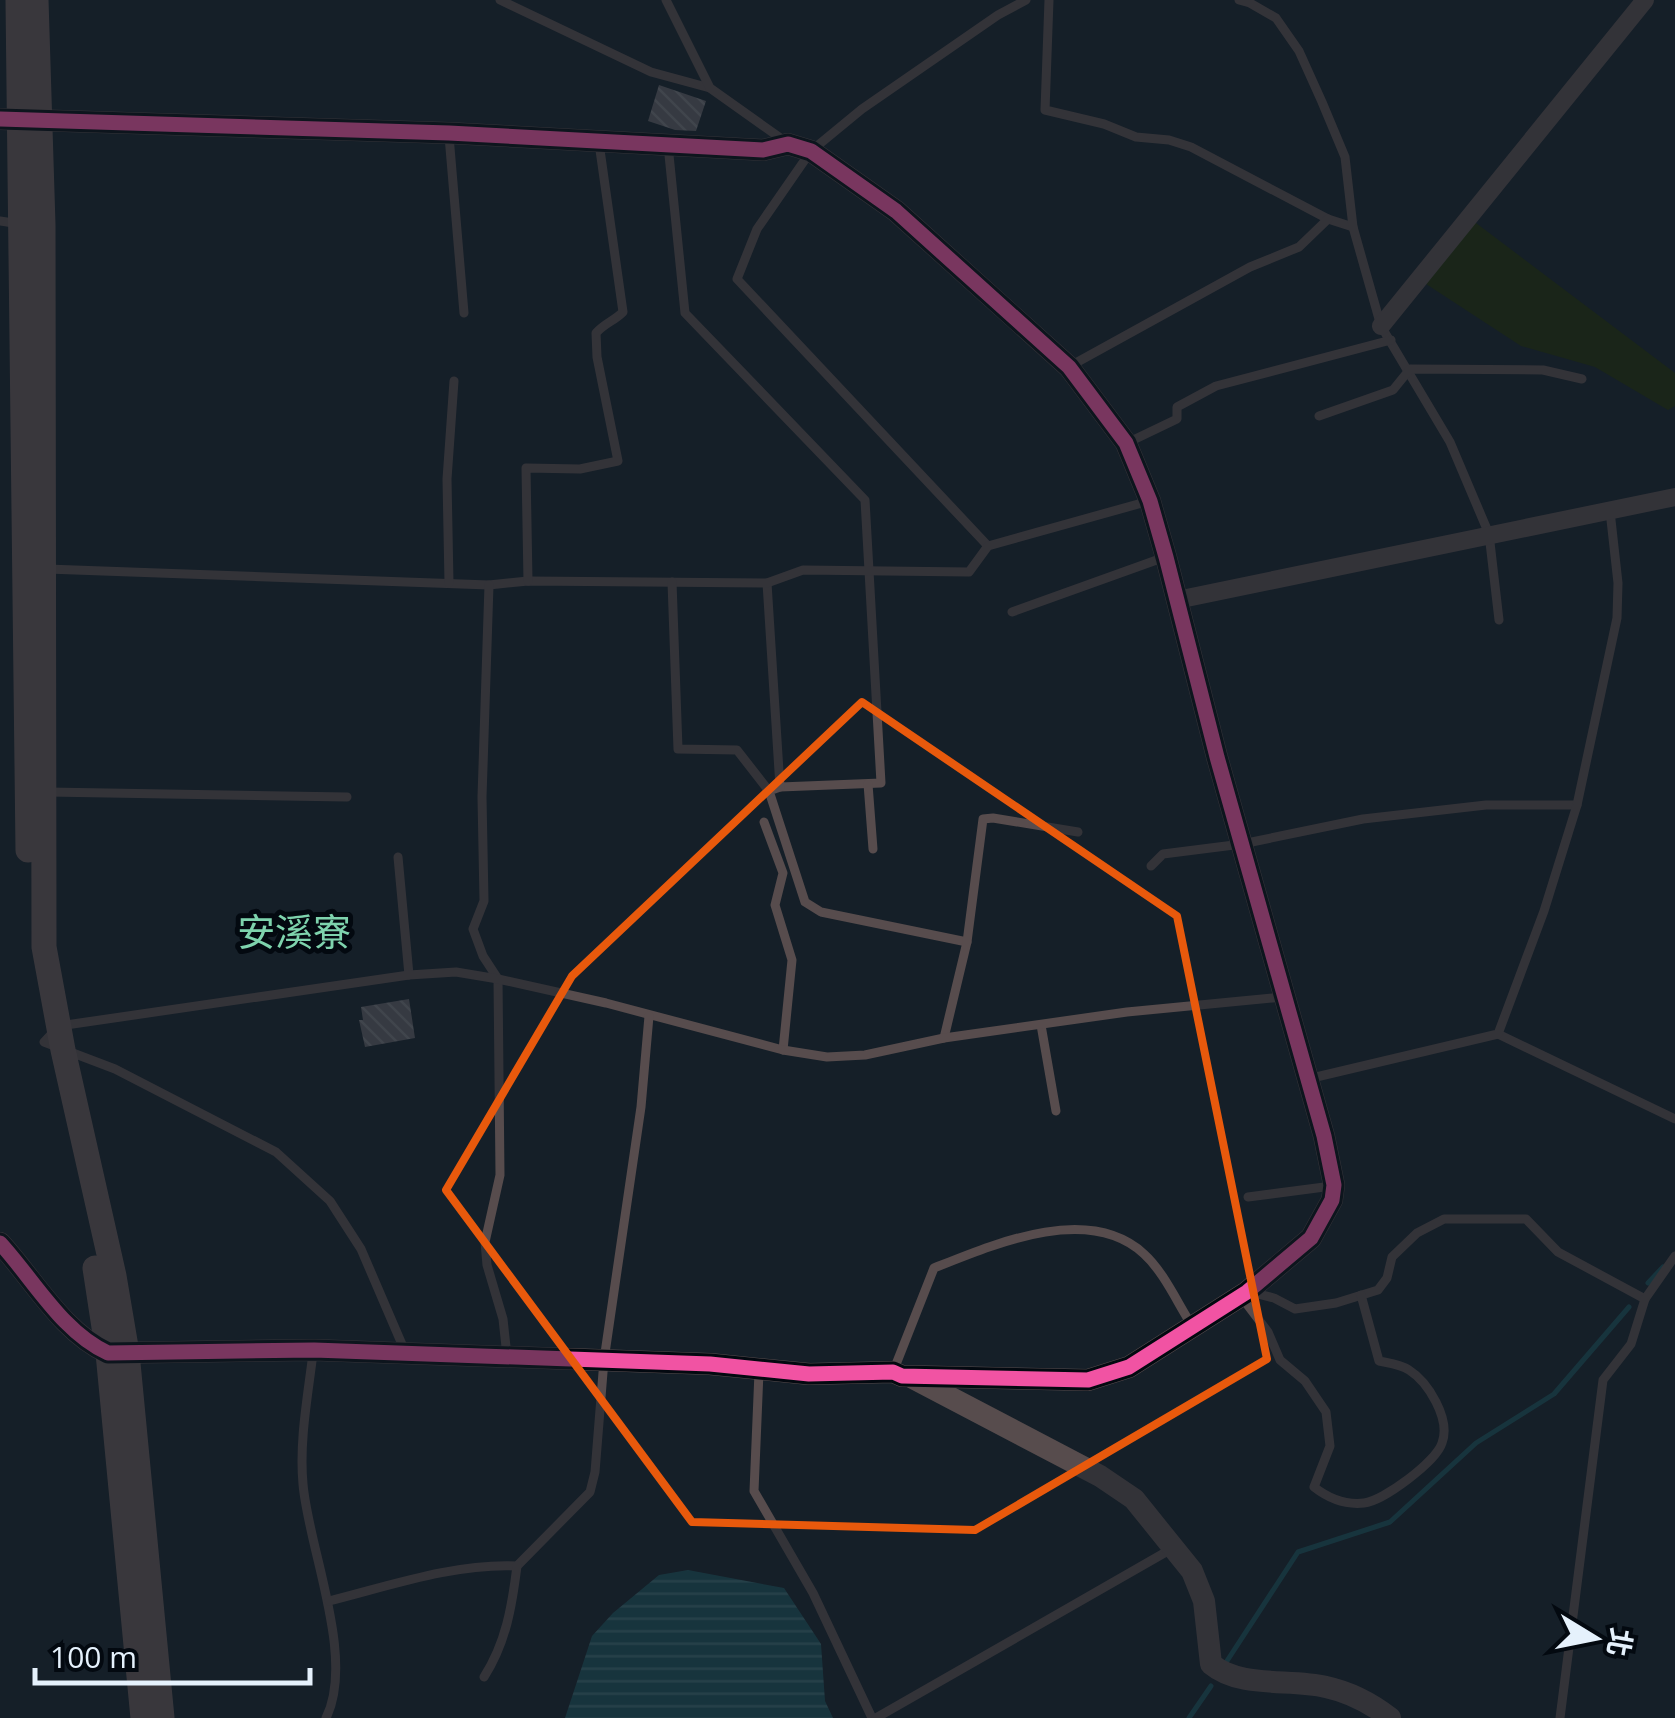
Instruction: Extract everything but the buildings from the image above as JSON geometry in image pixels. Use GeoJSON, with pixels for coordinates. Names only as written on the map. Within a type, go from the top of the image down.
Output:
{"type":"FeatureCollection","features":[{"type":"Feature","properties":{"kind":"main road"},"geometry":{"type":"LineString","coordinates":[[18,0],[27,568],[28,947],[114,1276],[142,1718]]}},
{"type":"Feature","properties":{"kind":"main road"},"geometry":{"type":"LineString","coordinates":[[20,120],[36,0]]}},
{"type":"Feature","properties":{"kind":"main road"},"geometry":{"type":"LineString","coordinates":[[22,223],[44,569],[44,947],[55,1039]]}},
{"type":"Feature","properties":{"kind":"main road"},"geometry":{"type":"LineString","coordinates":[[118,1352],[162,1718]]}},
{"type":"Feature","properties":{"kind":"street"},"geometry":{"type":"LineString","coordinates":[[1386,333],[1645,0]]}},
{"type":"Feature","properties":{"kind":"street"},"geometry":{"type":"LineString","coordinates":[[0,1243],[65,1321],[95,1346],[118,1352],[314,1350],[710,1364],[809,1374],[1088,1380],[1129,1367],[1244,1294],[1311,1238],[1332,1200],[1334,1186],[1324,1136],[1166,557],[1150,501],[1126,443],[1070,366],[896,212],[812,151],[788,144],[763,150],[448,133],[20,120]]}},
{"type":"Feature","properties":{"kind":"street"},"geometry":{"type":"LineString","coordinates":[[1178,600],[1675,497]]}},
{"type":"Feature","properties":{"kind":"street"},"geometry":{"type":"LineString","coordinates":[[902,1374],[1100,1476],[1134,1499],[1192,1571],[1204,1601],[1211,1664],[1220,1671],[1261,1680],[1326,1686],[1373,1705],[1390,1718]]}},
{"type":"Feature","properties":{"kind":"lane"},"geometry":{"type":"LineString","coordinates":[[500,0],[651,72],[710,88],[788,144]]}},
{"type":"Feature","properties":{"kind":"lane"},"geometry":{"type":"LineString","coordinates":[[666,0],[710,88]]}},
{"type":"Feature","properties":{"kind":"lane"},"geometry":{"type":"LineString","coordinates":[[988,546],[736,279],[756,228],[812,151],[862,110],[998,14],[1026,0]]}},
{"type":"Feature","properties":{"kind":"lane"},"geometry":{"type":"LineString","coordinates":[[1048,0],[1046,110],[1191,148],[1328,219],[1353,227]]}},
{"type":"Feature","properties":{"kind":"lane"},"geometry":{"type":"LineString","coordinates":[[1239,0],[1276,18],[1299,51],[1345,157],[1353,227],[1386,333],[1450,442],[1489,534],[1499,620]]}},
{"type":"Feature","properties":{"kind":"lane"},"geometry":{"type":"LineString","coordinates":[[448,133],[464,313]]}},
{"type":"Feature","properties":{"kind":"lane"},"geometry":{"type":"LineString","coordinates":[[528,581],[526,468],[580,469],[618,461],[597,357],[596,333],[623,312],[598,140]]}},
{"type":"Feature","properties":{"kind":"lane"},"geometry":{"type":"LineString","coordinates":[[668,144],[685,313],[865,500],[880,784],[780,787],[769,791]]}},
{"type":"Feature","properties":{"kind":"lane"},"geometry":{"type":"LineString","coordinates":[[1070,366],[1250,268],[1300,247],[1328,219]]}},
{"type":"Feature","properties":{"kind":"lane"},"geometry":{"type":"LineString","coordinates":[[1126,443],[1177,419],[1177,407],[1216,386],[1386,333]]}},
{"type":"Feature","properties":{"kind":"lane"},"geometry":{"type":"LineString","coordinates":[[1319,416],[1392,390],[1410,370],[1544,370],[1582,379]]}},
{"type":"Feature","properties":{"kind":"lane"},"geometry":{"type":"LineString","coordinates":[[449,584],[447,479],[454,381]]}},
{"type":"Feature","properties":{"kind":"lane"},"geometry":{"type":"LineString","coordinates":[[44,569],[489,585],[528,581],[767,583],[803,570],[969,572],[988,546],[1150,501]]}},
{"type":"Feature","properties":{"kind":"lane"},"geometry":{"type":"LineString","coordinates":[[1498,1034],[1544,911],[1577,804],[1617,618],[1618,583],[1610,511]]}},
{"type":"Feature","properties":{"kind":"lane"},"geometry":{"type":"LineString","coordinates":[[1012,612],[1166,557]]}},
{"type":"Feature","properties":{"kind":"lane"},"geometry":{"type":"LineString","coordinates":[[672,582],[678,749],[737,750],[769,791],[805,902],[822,912],[967,942]]}},
{"type":"Feature","properties":{"kind":"lane"},"geometry":{"type":"LineString","coordinates":[[767,583],[780,787]]}},
{"type":"Feature","properties":{"kind":"lane"},"geometry":{"type":"LineString","coordinates":[[489,585],[482,797],[484,901],[473,929],[482,956],[498,979],[500,1176],[484,1242],[486,1265],[504,1319],[507,1359]]}},
{"type":"Feature","properties":{"kind":"lane"},"geometry":{"type":"LineString","coordinates":[[868,784],[873,849]]}},
{"type":"Feature","properties":{"kind":"lane"},"geometry":{"type":"LineString","coordinates":[[45,792],[196,793],[252,798],[347,796]]}},
{"type":"Feature","properties":{"kind":"lane"},"geometry":{"type":"LineString","coordinates":[[1152,866],[1163,854],[1242,844],[1363,819],[1486,805],[1577,804]]}},
{"type":"Feature","properties":{"kind":"lane"},"geometry":{"type":"LineString","coordinates":[[944,1038],[967,942],[984,819],[1078,832]]}},
{"type":"Feature","properties":{"kind":"lane"},"geometry":{"type":"LineString","coordinates":[[764,822],[783,873],[775,905],[792,960],[783,1050]]}},
{"type":"Feature","properties":{"kind":"lane"},"geometry":{"type":"LineString","coordinates":[[398,857],[409,974]]}},
{"type":"Feature","properties":{"kind":"lane"},"geometry":{"type":"LineString","coordinates":[[55,1039],[409,974],[456,972],[783,1050],[827,1057],[866,1055],[944,1038],[1127,1012],[1286,996]]}},
{"type":"Feature","properties":{"kind":"lane"},"geometry":{"type":"LineString","coordinates":[[484,1678],[500,1652],[511,1612],[517,1566],[590,1492],[600,1432],[604,1360],[641,1107],[649,1016]]}},
{"type":"Feature","properties":{"kind":"lane"},"geometry":{"type":"LineString","coordinates":[[1041,1025],[1056,1110]]}},
{"type":"Feature","properties":{"kind":"lane"},"geometry":{"type":"LineString","coordinates":[[1306,1080],[1498,1034],[1675,1119]]}},
{"type":"Feature","properties":{"kind":"lane"},"geometry":{"type":"LineString","coordinates":[[55,1039],[276,1152],[330,1201],[361,1249],[407,1356]]}},
{"type":"Feature","properties":{"kind":"lane"},"geometry":{"type":"LineString","coordinates":[[1248,1198],[1334,1186]]}},
{"type":"Feature","properties":{"kind":"lane"},"geometry":{"type":"LineString","coordinates":[[1244,1294],[1274,1298],[1295,1309],[1361,1296],[1378,1290],[1387,1278],[1392,1257],[1406,1243],[1444,1219],[1526,1219],[1558,1252],[1645,1299]]}},
{"type":"Feature","properties":{"kind":"lane"},"geometry":{"type":"LineString","coordinates":[[902,1374],[934,1268],[1024,1235],[1084,1230],[1116,1233],[1147,1256],[1192,1326]]}},
{"type":"Feature","properties":{"kind":"lane"},"geometry":{"type":"LineString","coordinates":[[1560,1718],[1602,1380],[1631,1344],[1645,1299],[1675,1256]]}},
{"type":"Feature","properties":{"kind":"lane"},"geometry":{"type":"LineString","coordinates":[[1244,1294],[1280,1360],[1306,1381],[1326,1412],[1330,1446],[1313,1482],[1314,1488],[1328,1498],[1368,1504],[1430,1462],[1443,1443],[1443,1426],[1436,1401],[1410,1370],[1379,1361],[1361,1296]]}},
{"type":"Feature","properties":{"kind":"lane"},"geometry":{"type":"LineString","coordinates":[[314,1350],[304,1434],[303,1483],[329,1601],[333,1705],[326,1718]]}},
{"type":"Feature","properties":{"kind":"lane"},"geometry":{"type":"LineString","coordinates":[[759,1369],[754,1491],[813,1593],[874,1718],[1175,1547]]}},
{"type":"Feature","properties":{"kind":"lane"},"geometry":{"type":"LineString","coordinates":[[329,1601],[424,1577],[497,1565],[517,1566]]}},
{"type":"Feature","properties":{"kind":"highlighted area"},"geometry":{"type":"Polygon","coordinates":[[[862,702],[1177,916],[1267,1359],[975,1530],[692,1522],[446,1190],[572,976],[862,702]]]}},
{"type":"Feature","properties":{"kind":"green space"},"geometry":{"type":"Polygon","coordinates":[[[1472,220],[1675,373],[1675,406],[1668,410],[1595,367],[1521,346],[1423,282],[1472,220]]]}},
{"type":"Feature","properties":{"kind":"water"},"geometry":{"type":"Polygon","coordinates":[[[688,1570],[784,1588],[821,1644],[825,1701],[833,1718],[565,1718],[592,1636],[659,1575],[688,1570]]]}},
{"type":"Feature","properties":{"kind":"waterway"},"geometry":{"type":"LineString","coordinates":[[1648,1283],[1663,1267]]}},
{"type":"Feature","properties":{"kind":"waterway"},"geometry":{"type":"LineString","coordinates":[[1225,1664],[1298,1552],[1390,1522],[1476,1443],[1554,1394],[1629,1307]]}},
{"type":"Feature","properties":{"kind":"waterway"},"geometry":{"type":"LineString","coordinates":[[1189,1718],[1211,1686]]}},
{"type":"Feature","properties":{"kind":"cycle path"},"geometry":{"type":"LineString","coordinates":[[0,119],[449,133],[763,150],[788,144],[811,151],[896,211],[1069,367],[1126,443],[1150,501],[1166,557],[1217,757],[1324,1136],[1334,1185],[1332,1200],[1311,1238],[1247,1292],[1129,1367],[1088,1380],[902,1376],[893,1372],[809,1374],[710,1364],[314,1350],[108,1353],[63,1319],[0,1243]]}},
{"type":"Feature","properties":{"kind":"district","name":"安溪寮"},"geometry":{"type":"Point","coordinates":[294,931]}}]}
